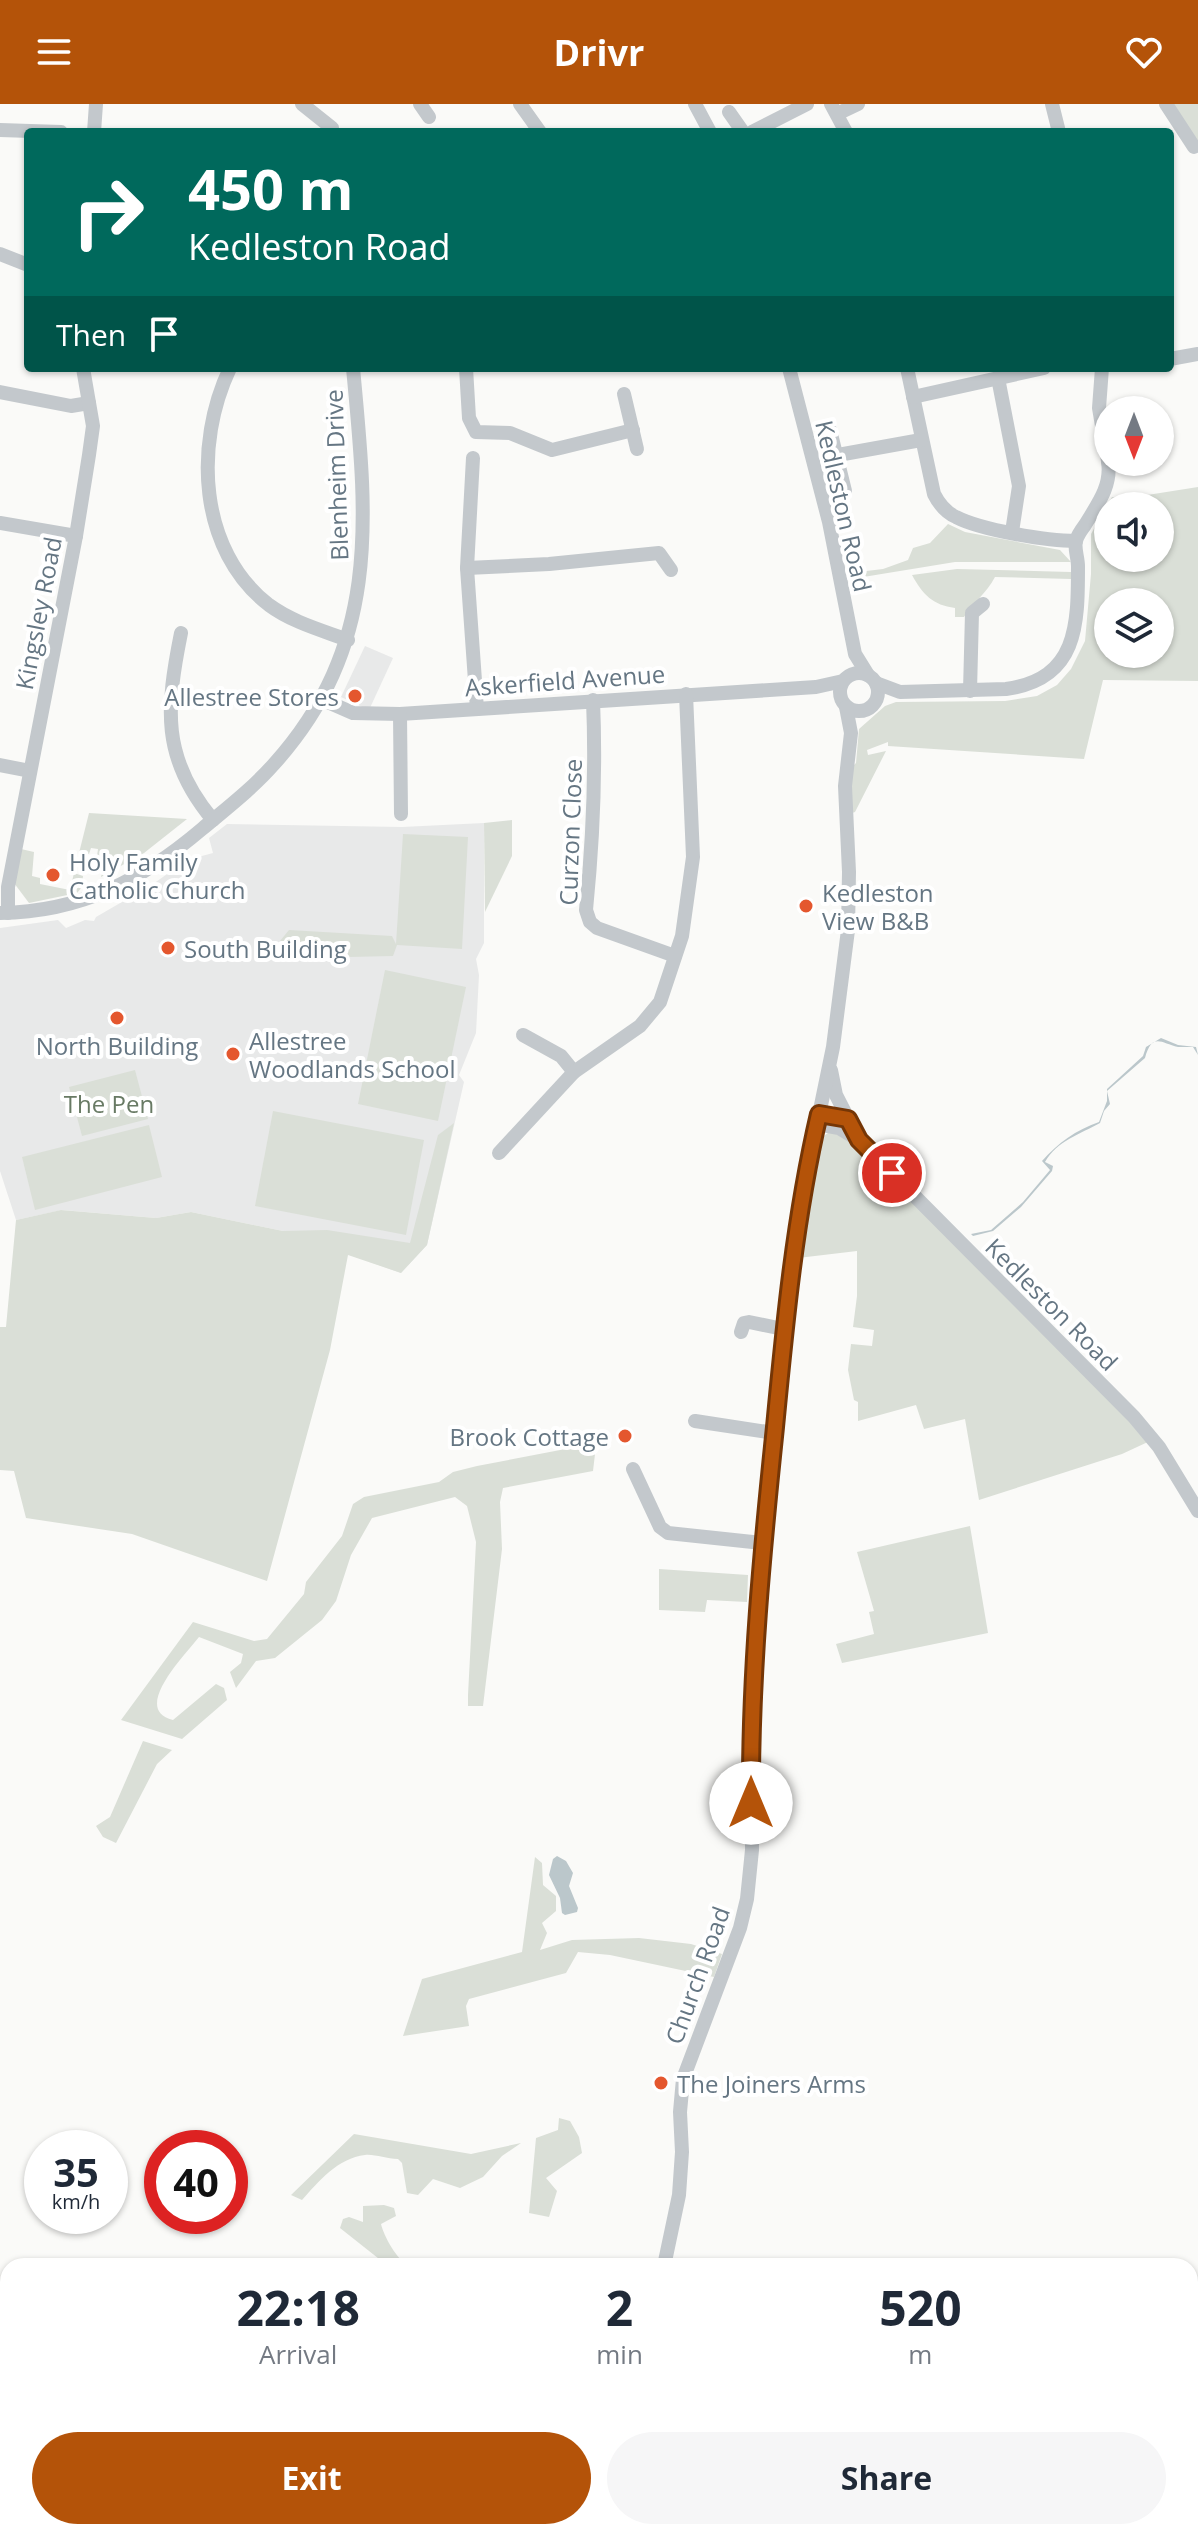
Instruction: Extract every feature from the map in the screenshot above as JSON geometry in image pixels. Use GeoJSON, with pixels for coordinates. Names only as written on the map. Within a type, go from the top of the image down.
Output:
{"type":"FeatureCollection","features":[{"type":"Feature","properties":{"kind":"street"},"geometry":{"type":"LineString","coordinates":[[94,128],[96,104]]}},
{"type":"Feature","properties":{"kind":"street"},"geometry":{"type":"LineString","coordinates":[[302,104],[329,128]]}},
{"type":"Feature","properties":{"kind":"street"},"geometry":{"type":"LineString","coordinates":[[420,104],[429,117]]}},
{"type":"Feature","properties":{"kind":"street"},"geometry":{"type":"LineString","coordinates":[[520,104],[537,128]]}},
{"type":"Feature","properties":{"kind":"street"},"geometry":{"type":"LineString","coordinates":[[695,104],[708,128]]}},
{"type":"Feature","properties":{"kind":"street"},"geometry":{"type":"LineString","coordinates":[[760,128],[807,104]]}},
{"type":"Feature","properties":{"kind":"street"},"geometry":{"type":"LineString","coordinates":[[844,128],[834,109],[858,104]]}},
{"type":"Feature","properties":{"kind":"street"},"geometry":{"type":"LineString","coordinates":[[1052,104],[1058,128]]}},
{"type":"Feature","properties":{"kind":"street"},"geometry":{"type":"LineString","coordinates":[[1166,104],[1176,132],[1194,147]]}},
{"type":"Feature","properties":{"kind":"street"},"geometry":{"type":"LineString","coordinates":[[729,112],[740,128]]}},
{"type":"Feature","properties":{"kind":"street"},"geometry":{"type":"LineString","coordinates":[[0,130],[24,131]]}},
{"type":"Feature","properties":{"kind":"street"},"geometry":{"type":"LineString","coordinates":[[0,254],[24,263]]}},
{"type":"Feature","properties":{"kind":"street"},"geometry":{"type":"LineString","coordinates":[[1174,358],[1198,354]]}},
{"type":"Feature","properties":{"kind":"street","name":"Kingsley Road"},"geometry":{"type":"LineString","coordinates":[[4,913],[76,536],[93,426],[84,372]]}},
{"type":"Feature","properties":{"kind":"street"},"geometry":{"type":"LineString","coordinates":[[228,372],[217,398],[210,449],[210,500],[222,545],[246,583],[267,604],[300,622],[348,640]]}},
{"type":"Feature","properties":{"kind":"street","name":"Blenheim Drive"},"geometry":{"type":"LineString","coordinates":[[4,913],[62,906],[117,887],[149,870],[254,785],[308,720],[340,662],[361,581],[364,535],[353,372]]}},
{"type":"Feature","properties":{"kind":"street"},"geometry":{"type":"LineString","coordinates":[[466,372],[469,418],[476,432],[510,433],[552,450],[633,430]]}},
{"type":"Feature","properties":{"kind":"street","name":"Kedleston Road"},"geometry":{"type":"LineString","coordinates":[[790,372],[829,522],[855,654],[872,679]]}},
{"type":"Feature","properties":{"kind":"street"},"geometry":{"type":"LineString","coordinates":[[908,372],[934,494],[946,511],[973,524],[1076,541]]}},
{"type":"Feature","properties":{"kind":"street"},"geometry":{"type":"LineString","coordinates":[[913,397],[1026,372]]}},
{"type":"Feature","properties":{"kind":"street"},"geometry":{"type":"LineString","coordinates":[[1100,396],[1102,372]]}},
{"type":"Feature","properties":{"kind":"street"},"geometry":{"type":"LineString","coordinates":[[998,378],[1019,486],[1012,532]]}},
{"type":"Feature","properties":{"kind":"street"},"geometry":{"type":"LineString","coordinates":[[0,392],[71,406],[89,403]]}},
{"type":"Feature","properties":{"kind":"street"},"geometry":{"type":"LineString","coordinates":[[624,394],[637,449]]}},
{"type":"Feature","properties":{"kind":"street"},"geometry":{"type":"LineString","coordinates":[[830,430],[845,491]]}},
{"type":"Feature","properties":{"kind":"street"},"geometry":{"type":"LineString","coordinates":[[838,455],[921,440]]}},
{"type":"Feature","properties":{"kind":"street"},"geometry":{"type":"LineString","coordinates":[[473,458],[467,568],[477,709]]}},
{"type":"Feature","properties":{"kind":"street"},"geometry":{"type":"LineString","coordinates":[[845,679],[859,673],[900,692],[970,691],[1024,686],[1039,680],[1062,662],[1071,645],[1076,623],[1076,541],[1108,484],[1108,476]]}},
{"type":"Feature","properties":{"kind":"street"},"geometry":{"type":"LineString","coordinates":[[0,523],[76,536]]}},
{"type":"Feature","properties":{"kind":"street"},"geometry":{"type":"LineString","coordinates":[[661,538],[659,553],[671,570]]}},
{"type":"Feature","properties":{"kind":"street"},"geometry":{"type":"LineString","coordinates":[[467,568],[659,553]]}},
{"type":"Feature","properties":{"kind":"street"},"geometry":{"type":"LineString","coordinates":[[970,691],[964,623],[983,604]]}},
{"type":"Feature","properties":{"kind":"street"},"geometry":{"type":"LineString","coordinates":[[181,633],[173,692],[171,726],[174,747],[186,783],[213,820]]}},
{"type":"Feature","properties":{"kind":"street"},"geometry":{"type":"LineString","coordinates":[[855,654],[840,690],[844,703],[855,711],[900,692]]}},
{"type":"Feature","properties":{"kind":"street","name":"Askerfield Avenue"},"geometry":{"type":"LineString","coordinates":[[321,699],[353,713],[400,714],[816,687],[845,679]]}},
{"type":"Feature","properties":{"kind":"street"},"geometry":{"type":"LineString","coordinates":[[870,707],[879,694],[872,679]]}},
{"type":"Feature","properties":{"kind":"street","name":"Askerfield Avenue"},"geometry":{"type":"LineString","coordinates":[[816,687],[844,703]]}},
{"type":"Feature","properties":{"kind":"street"},"geometry":{"type":"LineString","coordinates":[[499,1153],[518,1123],[574,1072],[648,1019],[660,1002],[687,912],[693,857],[686,694]]}},
{"type":"Feature","properties":{"kind":"street","name":"Curzon Close"},"geometry":{"type":"LineString","coordinates":[[593,700],[595,758],[588,917],[597,928],[675,956]]}},
{"type":"Feature","properties":{"kind":"street","name":"Kedleston Road"},"geometry":{"type":"LineString","coordinates":[[844,703],[851,733],[845,786],[848,930],[830,1062],[818,1119],[859,1140],[1134,1417],[1159,1447],[1198,1511]]}},
{"type":"Feature","properties":{"kind":"street","name":"Kedleston Road"},"geometry":{"type":"LineString","coordinates":[[851,733],[870,707]]}},
{"type":"Feature","properties":{"kind":"street"},"geometry":{"type":"LineString","coordinates":[[398,808],[400,714]]}},
{"type":"Feature","properties":{"kind":"street"},"geometry":{"type":"LineString","coordinates":[[0,765],[30,771]]}},
{"type":"Feature","properties":{"kind":"street"},"geometry":{"type":"LineString","coordinates":[[523,1035],[535,1050],[561,1056],[574,1072]]}},
{"type":"Feature","properties":{"kind":"street","name":"Kedleston Road"},"geometry":{"type":"LineString","coordinates":[[830,1062],[833,1086],[859,1140]]}},
{"type":"Feature","properties":{"kind":"street"},"geometry":{"type":"LineString","coordinates":[[818,1119],[848,1119]]}},
{"type":"Feature","properties":{"kind":"street","name":"Church Road"},"geometry":{"type":"LineString","coordinates":[[666,2258],[679,2195],[683,2079],[740,1928],[747,1899],[752,1850],[751,1752],[762,1543],[783,1329],[799,1212],[818,1119]]}},
{"type":"Feature","properties":{"kind":"street"},"geometry":{"type":"LineString","coordinates":[[741,1332],[744,1323],[749,1322],[783,1329]]}},
{"type":"Feature","properties":{"kind":"street"},"geometry":{"type":"LineString","coordinates":[[695,1421],[774,1433]]}},
{"type":"Feature","properties":{"kind":"street"},"geometry":{"type":"LineString","coordinates":[[633,1469],[660,1527],[668,1533],[762,1543]]}},
{"type":"Feature","properties":{"kind":"shaded area"},"geometry":{"type":"Polygon","coordinates":[[[365,646],[393,658],[369,710],[341,697],[365,646]]]}},
{"type":"Feature","properties":{"kind":"shaded area","name":"Allestree Woodlands School"},"geometry":{"type":"Polygon","coordinates":[[[484,823],[484,943],[476,959],[479,975],[476,1033],[459,1075],[464,1082],[427,1245],[401,1273],[283,1231],[191,1212],[156,1218],[62,1210],[16,1220],[0,1171],[0,928],[58,920],[66,928],[85,920],[94,921],[187,860],[213,853],[209,838],[227,824],[402,827],[484,823]]]}},
{"type":"Feature","properties":{"kind":"shaded area"},"geometry":{"type":"Polygon","coordinates":[[[1161,1038],[1178,1045],[1196,1047],[1198,1055],[1193,1047],[1154,1042],[1161,1038]]]}},
{"type":"Feature","properties":{"kind":"shaded area"},"geometry":{"type":"Polygon","coordinates":[[[1153,1043],[1145,1058],[1107,1091],[1143,1056],[1146,1047],[1153,1043]]]}},
{"type":"Feature","properties":{"kind":"shaded area"},"geometry":{"type":"Polygon","coordinates":[[[1107,1091],[1110,1104],[1100,1123],[1070,1139],[1050,1155],[1045,1162],[1053,1166],[1052,1171],[1021,1207],[993,1231],[973,1236],[971,1234],[991,1230],[1023,1202],[1050,1170],[1042,1161],[1054,1148],[1075,1133],[1099,1122],[1107,1101],[1107,1091]]]}},
{"type":"Feature","properties":{"kind":"shaded area"},"geometry":{"type":"Polygon","coordinates":[[[557,1856],[566,1861],[573,1873],[569,1886],[578,1908],[577,1912],[565,1915],[549,1875],[553,1859],[557,1856]]]}},
{"type":"Feature","properties":{"kind":"green space"},"geometry":{"type":"Polygon","coordinates":[[[1171,104],[1198,104],[1198,143],[1171,104]]]}},
{"type":"Feature","properties":{"kind":"green space"},"geometry":{"type":"Polygon","coordinates":[[[1198,487],[1198,681],[1103,680],[1084,759],[888,746],[888,742],[867,750],[868,755],[886,751],[855,812],[849,814],[851,768],[856,763],[859,729],[885,706],[896,702],[1005,701],[1037,696],[1057,685],[1071,669],[1085,641],[1091,534],[1094,529],[1094,572],[1174,572],[1174,492],[1166,492],[1198,487]]]}},
{"type":"Feature","properties":{"kind":"green space"},"geometry":{"type":"Polygon","coordinates":[[[948,524],[965,532],[1060,550],[1071,562],[955,562],[851,579],[850,573],[883,569],[908,560],[913,548],[930,543],[948,524]]]}},
{"type":"Feature","properties":{"kind":"green space"},"geometry":{"type":"Polygon","coordinates":[[[957,569],[1071,572],[1071,579],[995,577],[964,617],[955,617],[955,608],[929,598],[912,575],[957,569]]]}},
{"type":"Feature","properties":{"kind":"green space"},"geometry":{"type":"Polygon","coordinates":[[[89,813],[187,819],[144,853],[101,877],[105,857],[97,856],[98,849],[91,848],[89,854],[79,853],[89,813]]]}},
{"type":"Feature","properties":{"kind":"green space"},"geometry":{"type":"Polygon","coordinates":[[[512,820],[512,856],[485,912],[484,823],[512,820]]]}},
{"type":"Feature","properties":{"kind":"green space"},"geometry":{"type":"Polygon","coordinates":[[[403,834],[468,837],[462,949],[397,945],[393,956],[349,957],[271,952],[289,930],[392,936],[396,944],[403,834]]]}},
{"type":"Feature","properties":{"kind":"green space"},"geometry":{"type":"Polygon","coordinates":[[[21,849],[34,852],[32,876],[40,878],[40,884],[70,890],[74,873],[83,876],[82,887],[77,893],[29,903],[14,883],[21,849]]]}},
{"type":"Feature","properties":{"kind":"green space"},"geometry":{"type":"Polygon","coordinates":[[[385,970],[466,987],[438,1121],[358,1104],[385,970]]]}},
{"type":"Feature","properties":{"kind":"green space","name":"The Pen"},"geometry":{"type":"Polygon","coordinates":[[[135,1070],[148,1119],[82,1136],[69,1087],[135,1070]]]}},
{"type":"Feature","properties":{"kind":"green space"},"geometry":{"type":"Polygon","coordinates":[[[273,1111],[424,1140],[406,1235],[255,1206],[273,1111]]]}},
{"type":"Feature","properties":{"kind":"green space"},"geometry":{"type":"Polygon","coordinates":[[[454,1123],[427,1245],[401,1273],[348,1255],[330,1350],[267,1581],[132,1534],[26,1518],[14,1471],[0,1470],[0,1327],[6,1327],[16,1220],[61,1210],[156,1218],[191,1212],[283,1231],[327,1230],[410,1243],[438,1135],[454,1123]]]}},
{"type":"Feature","properties":{"kind":"green space"},"geometry":{"type":"Polygon","coordinates":[[[149,1125],[162,1177],[35,1210],[22,1157],[149,1125]]]}},
{"type":"Feature","properties":{"kind":"green space"},"geometry":{"type":"Polygon","coordinates":[[[835,1131],[855,1141],[1150,1441],[1122,1454],[979,1500],[965,1419],[924,1429],[916,1405],[858,1421],[858,1402],[854,1400],[848,1370],[851,1344],[872,1346],[874,1330],[853,1327],[857,1251],[798,1258],[817,1149],[823,1137],[835,1131]]]}},
{"type":"Feature","properties":{"kind":"green space"},"geometry":{"type":"Polygon","coordinates":[[[581,1446],[595,1454],[593,1471],[503,1488],[500,1502],[502,1549],[483,1706],[468,1706],[476,1542],[467,1506],[455,1497],[372,1518],[351,1555],[336,1601],[322,1620],[275,1658],[256,1661],[236,1688],[230,1672],[241,1663],[243,1654],[199,1637],[165,1681],[157,1705],[161,1714],[173,1720],[216,1684],[224,1688],[227,1700],[182,1739],[121,1720],[193,1622],[254,1641],[267,1639],[304,1594],[306,1582],[342,1536],[353,1504],[364,1497],[439,1482],[453,1472],[477,1466],[581,1446]]]}},
{"type":"Feature","properties":{"kind":"green space"},"geometry":{"type":"Polygon","coordinates":[[[970,1526],[988,1633],[842,1663],[836,1644],[874,1634],[869,1612],[874,1611],[857,1552],[970,1526]]]}},
{"type":"Feature","properties":{"kind":"green space"},"geometry":{"type":"Polygon","coordinates":[[[659,1569],[748,1575],[747,1602],[707,1600],[705,1612],[659,1610],[659,1569]]]}},
{"type":"Feature","properties":{"kind":"green space"},"geometry":{"type":"Polygon","coordinates":[[[143,1741],[172,1750],[157,1764],[116,1843],[103,1837],[96,1826],[110,1817],[143,1741]]]}},
{"type":"Feature","properties":{"kind":"green space"},"geometry":{"type":"Polygon","coordinates":[[[535,1857],[542,1863],[543,1885],[556,1896],[556,1911],[542,1923],[547,1933],[540,1950],[572,1940],[639,1938],[691,1944],[722,1954],[714,1977],[610,1955],[578,1952],[566,1973],[469,1999],[466,2006],[469,2026],[403,2036],[422,1979],[522,1952],[535,1857]]]}},
{"type":"Feature","properties":{"kind":"green space"},"geometry":{"type":"Polygon","coordinates":[[[559,2118],[570,2121],[579,2137],[582,2153],[546,2178],[557,2191],[549,2217],[529,2213],[536,2138],[558,2130],[559,2118]]]}},
{"type":"Feature","properties":{"kind":"green space"},"geometry":{"type":"Polygon","coordinates":[[[354,2134],[471,2154],[521,2143],[502,2156],[483,2177],[460,2188],[433,2179],[418,2195],[407,2193],[402,2163],[398,2159],[365,2155],[338,2166],[302,2200],[291,2195],[354,2134]]]}},
{"type":"Feature","properties":{"kind":"green space"},"geometry":{"type":"Polygon","coordinates":[[[363,2206],[394,2208],[396,2216],[381,2224],[400,2258],[378,2258],[340,2228],[343,2219],[349,2217],[363,2222],[363,2206]]]}},
{"type":"Feature","properties":{"kind":"place","name":"Allestree Stores"},"geometry":{"type":"Point","coordinates":[355,696]}},
{"type":"Feature","properties":{"kind":"place","name":"Holy Family Catholic Church"},"geometry":{"type":"Point","coordinates":[53,875]}},
{"type":"Feature","properties":{"kind":"place","name":"Kedleston View B&B"},"geometry":{"type":"Point","coordinates":[806,906]}},
{"type":"Feature","properties":{"kind":"place","name":"South Building"},"geometry":{"type":"Point","coordinates":[168,948]}},
{"type":"Feature","properties":{"kind":"place","name":"North Building"},"geometry":{"type":"Point","coordinates":[117,1018]}},
{"type":"Feature","properties":{"kind":"place","name":"Allestree Woodlands School"},"geometry":{"type":"Point","coordinates":[233,1054]}},
{"type":"Feature","properties":{"kind":"place","name":"Brook Cottage"},"geometry":{"type":"Point","coordinates":[625,1436]}},
{"type":"Feature","properties":{"kind":"place","name":"The Joiners Arms"},"geometry":{"type":"Point","coordinates":[661,2083]}},
{"type":"Feature","properties":{"kind":"route"},"geometry":{"type":"LineString","coordinates":[[751,1803],[762,1543],[786,1304],[799,1212],[819,1114],[848,1119],[859,1140],[892,1173]]}}]}
